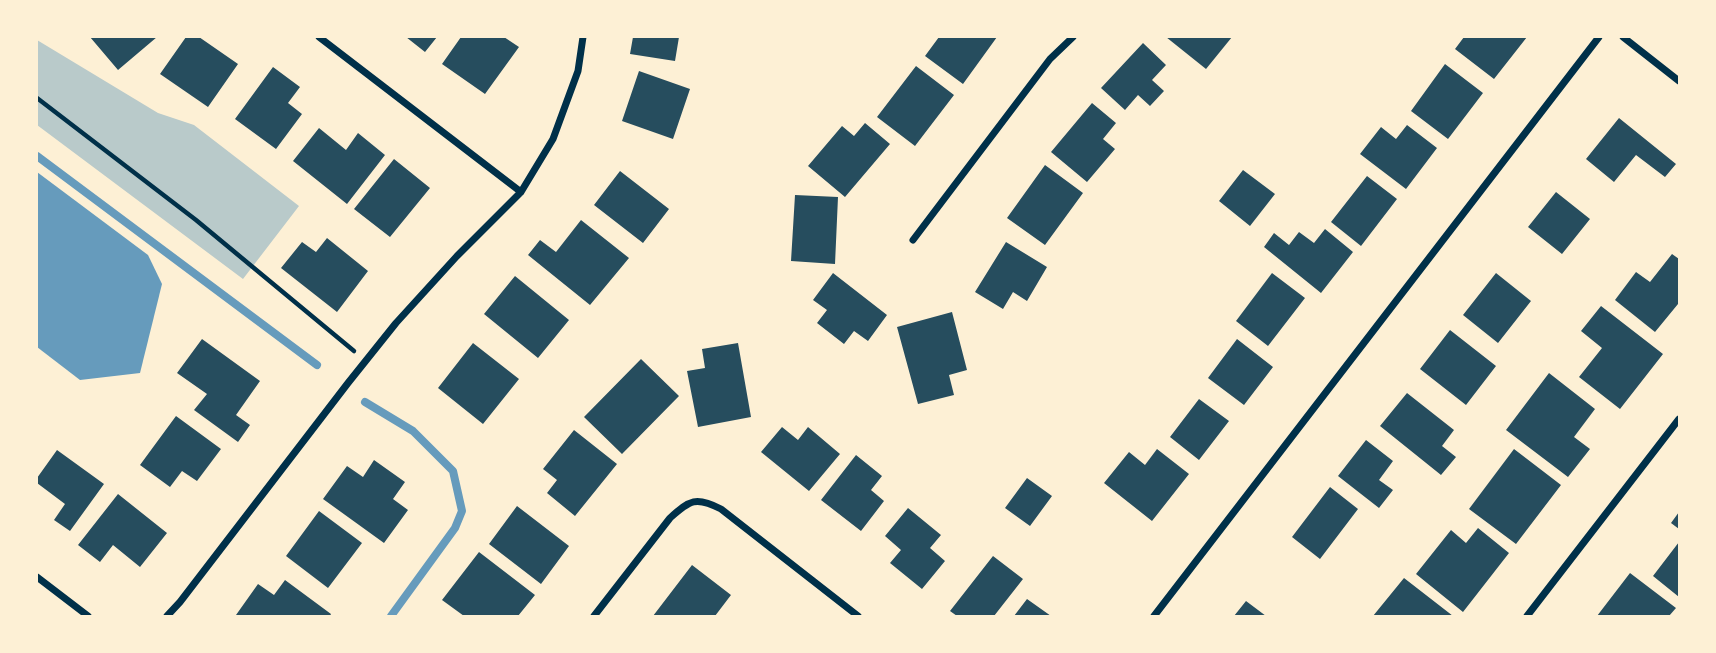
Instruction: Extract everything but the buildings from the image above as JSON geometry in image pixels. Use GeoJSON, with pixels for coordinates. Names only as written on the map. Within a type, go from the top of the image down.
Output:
{"type":"FeatureCollection","features":[{"type":"Feature","properties":{"kind":"street"},"geometry":{"type":"LineString","coordinates":[[319,37],[521,192]]}},
{"type":"Feature","properties":{"kind":"street"},"geometry":{"type":"LineString","coordinates":[[167,616],[180,603],[365,361],[448,266],[521,192],[558,126],[578,71],[583,37]]}},
{"type":"Feature","properties":{"kind":"street"},"geometry":{"type":"LineString","coordinates":[[913,240],[1050,59],[1073,37]]}},
{"type":"Feature","properties":{"kind":"street"},"geometry":{"type":"LineString","coordinates":[[1154,616],[1599,37]]}},
{"type":"Feature","properties":{"kind":"street"},"geometry":{"type":"LineString","coordinates":[[1623,37],[1679,81]]}},
{"type":"Feature","properties":{"kind":"street"},"geometry":{"type":"LineString","coordinates":[[1527,616],[1679,419]]}},
{"type":"Feature","properties":{"kind":"street"},"geometry":{"type":"LineString","coordinates":[[594,616],[670,518],[684,505],[697,500],[721,509],[858,616]]}},
{"type":"Feature","properties":{"kind":"street"},"geometry":{"type":"LineString","coordinates":[[37,577],[88,616]]}},
{"type":"Feature","properties":{"kind":"path"},"geometry":{"type":"LineString","coordinates":[[37,97],[196,219],[365,361]]}},
{"type":"Feature","properties":{"kind":"shaded area"},"geometry":{"type":"Polygon","coordinates":[[[37,40],[158,113],[194,125],[299,206],[243,279],[37,125],[37,40]]]}},
{"type":"Feature","properties":{"kind":"water"},"geometry":{"type":"Polygon","coordinates":[[[37,172],[148,255],[162,284],[140,373],[80,380],[37,347],[37,172]]]}},
{"type":"Feature","properties":{"kind":"waterway"},"geometry":{"type":"LineString","coordinates":[[37,156],[317,365]]}},
{"type":"Feature","properties":{"kind":"waterway"},"geometry":{"type":"LineString","coordinates":[[365,402],[413,431],[453,471],[462,511],[455,528],[391,616]]}}]}
